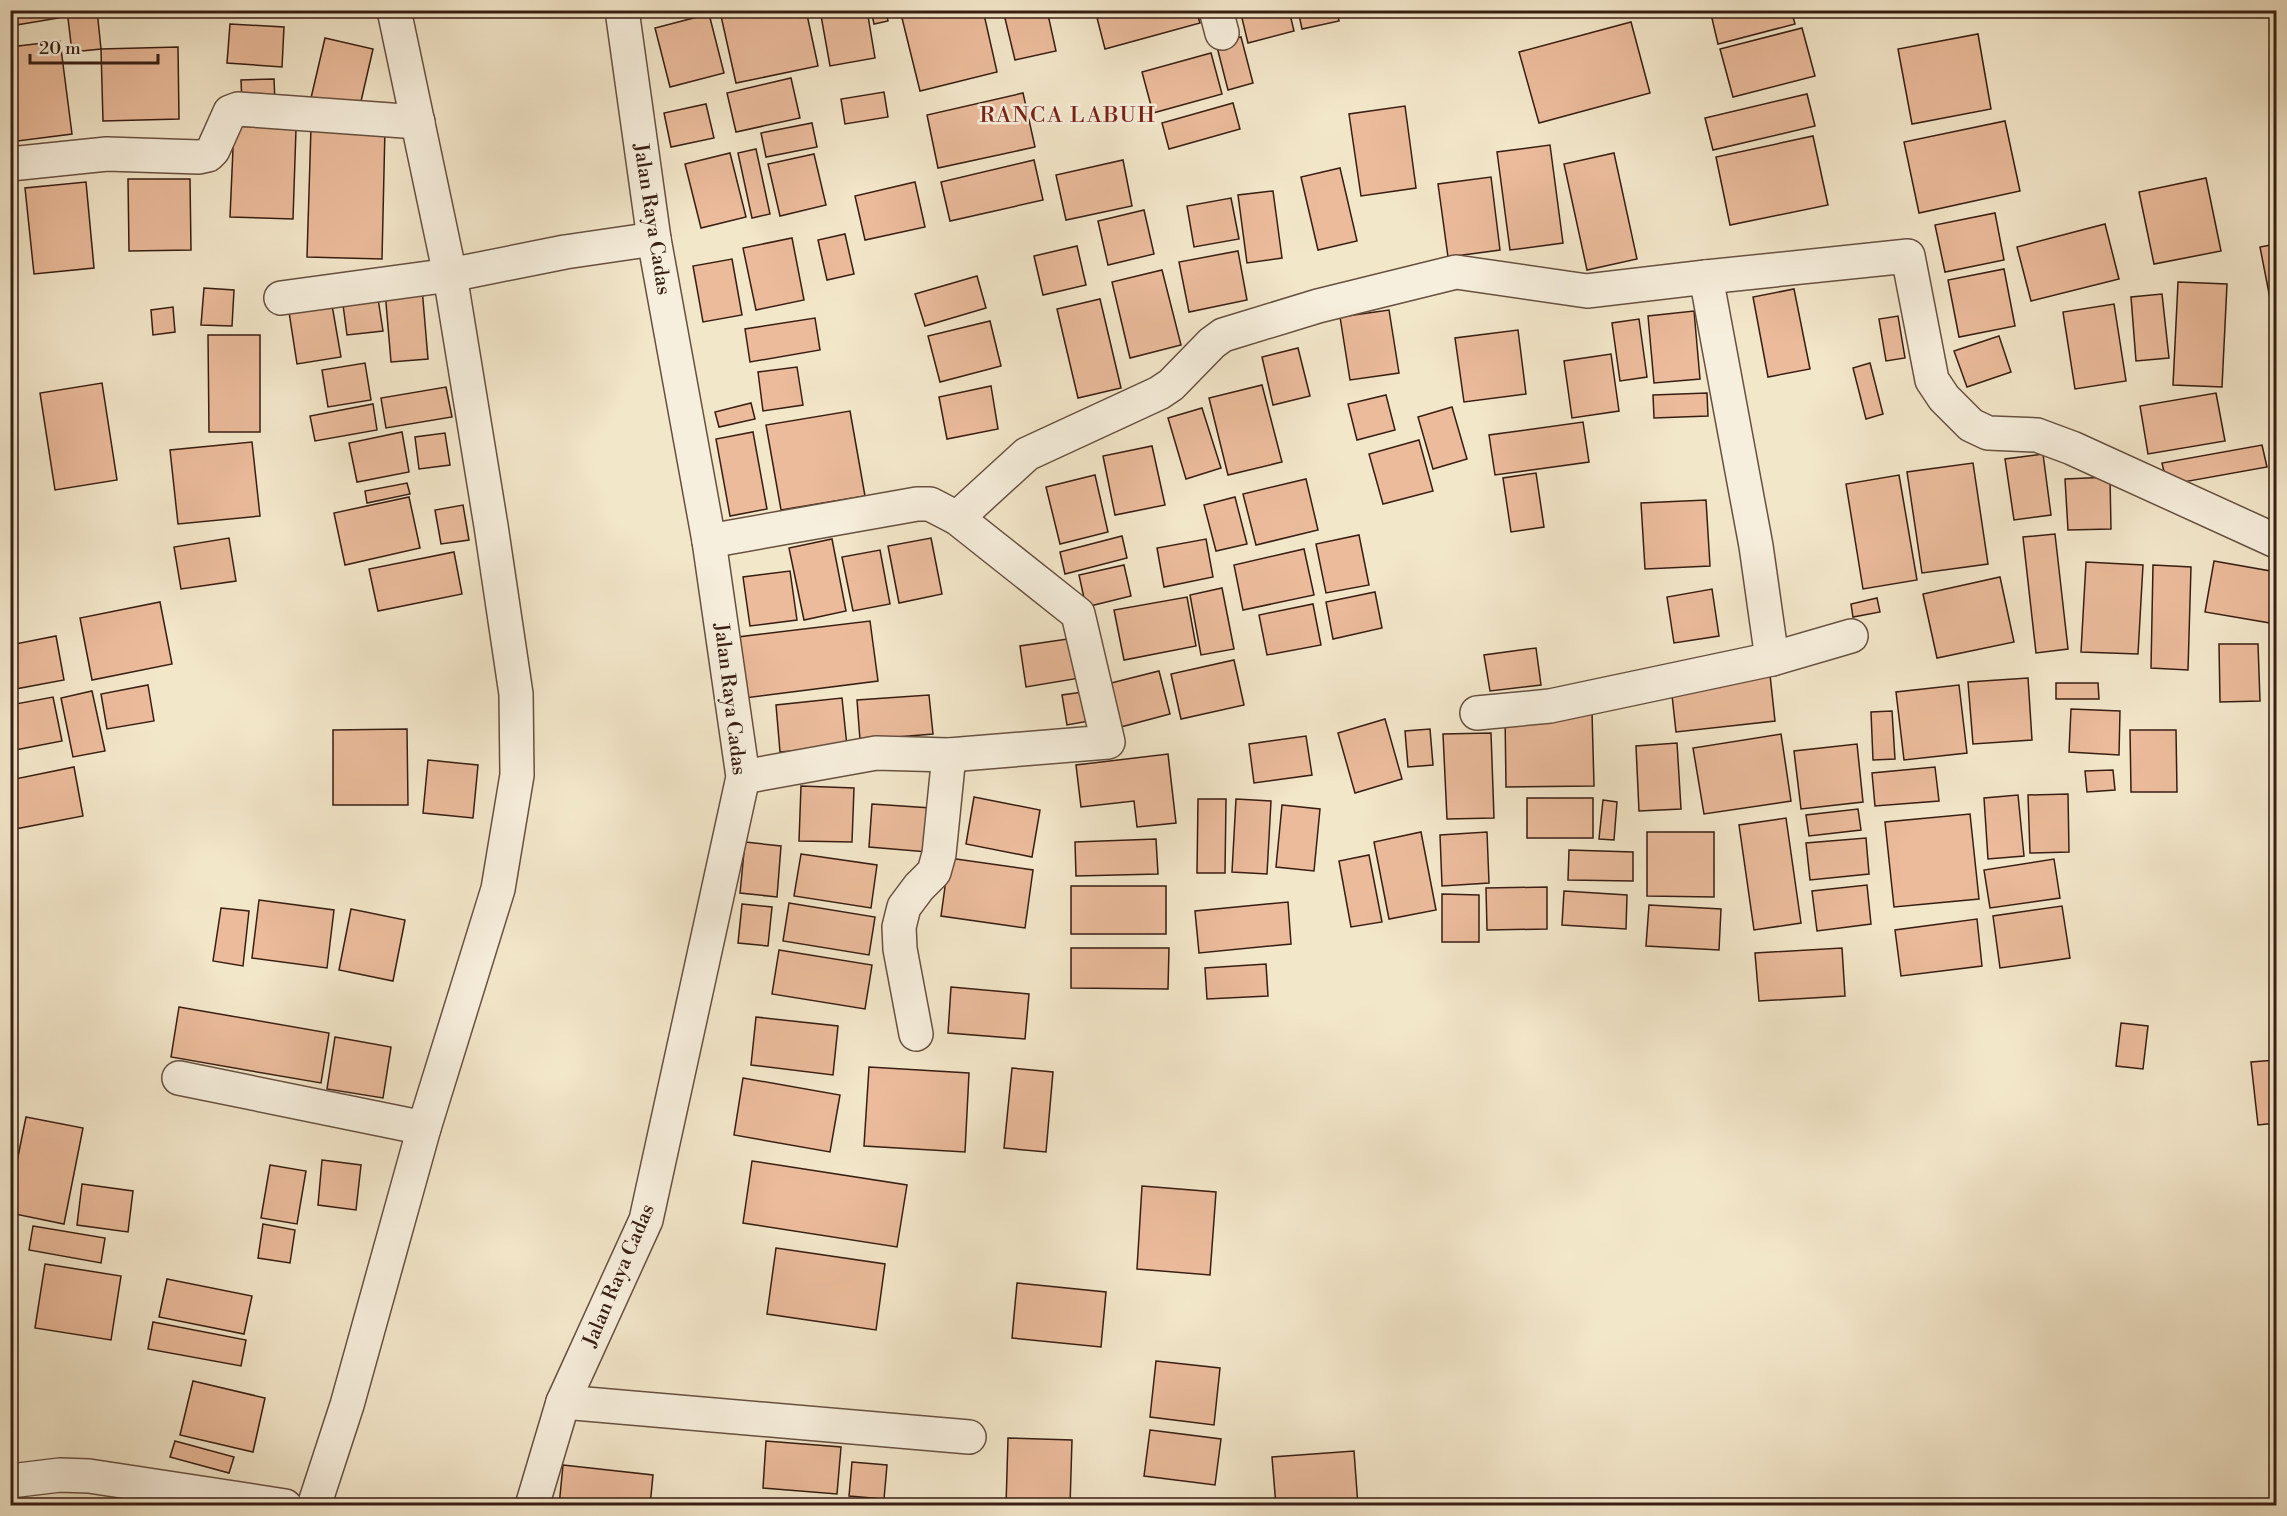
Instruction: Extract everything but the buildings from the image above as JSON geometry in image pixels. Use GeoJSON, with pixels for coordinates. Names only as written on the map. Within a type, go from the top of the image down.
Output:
{"type":"FeatureCollection","features":[{"type":"Feature","properties":{"kind":"street"},"geometry":{"type":"LineString","coordinates":[[314,1506],[347,1405],[424,1128],[498,889],[517,775],[516,694],[450,275],[394,10]]}},
{"type":"Feature","properties":{"kind":"street","name":"Jalan Raya Cadas"},"geometry":{"type":"LineString","coordinates":[[532,1506],[563,1402],[646,1220],[743,777],[709,542],[654,239],[622,10]]}},
{"type":"Feature","properties":{"kind":"street"},"geometry":{"type":"LineString","coordinates":[[10,164],[107,154],[200,157],[208,155],[213,150],[230,112],[238,109],[418,122]]}},
{"type":"Feature","properties":{"kind":"street"},"geometry":{"type":"LineString","coordinates":[[281,298],[450,275],[565,252],[654,239]]}},
{"type":"Feature","properties":{"kind":"street"},"geometry":{"type":"LineString","coordinates":[[957,518],[1027,454],[1171,386],[1212,343],[1223,335],[1318,306],[1456,272],[1587,291],[1908,256],[1932,380],[1944,398],[1971,425],[1988,433],[2037,435],[2073,448],[2277,541]]}},
{"type":"Feature","properties":{"kind":"street"},"geometry":{"type":"LineString","coordinates":[[1706,277],[1756,546],[1772,659]]}},
{"type":"Feature","properties":{"kind":"street"},"geometry":{"type":"LineString","coordinates":[[709,542],[917,504],[930,504],[957,518],[1078,614],[1108,742],[949,755],[876,753],[743,777]]}},
{"type":"Feature","properties":{"kind":"street"},"geometry":{"type":"LineString","coordinates":[[1477,712],[1550,706],[1772,659],[1851,636]]}},
{"type":"Feature","properties":{"kind":"street"},"geometry":{"type":"LineString","coordinates":[[916,1034],[900,949],[900,927],[904,906],[934,872],[937,863],[949,755]]}},
{"type":"Feature","properties":{"kind":"street"},"geometry":{"type":"LineString","coordinates":[[179,1078],[424,1128]]}},
{"type":"Feature","properties":{"kind":"street"},"geometry":{"type":"LineString","coordinates":[[563,1402],[969,1437]]}},
{"type":"Feature","properties":{"kind":"street"},"geometry":{"type":"LineString","coordinates":[[10,1481],[60,1475],[89,1476],[285,1506]]}},
{"type":"Feature","properties":{"kind":"district","name":"RANCA LABUH"},"geometry":{"type":"Point","coordinates":[1068,114]}}]}
